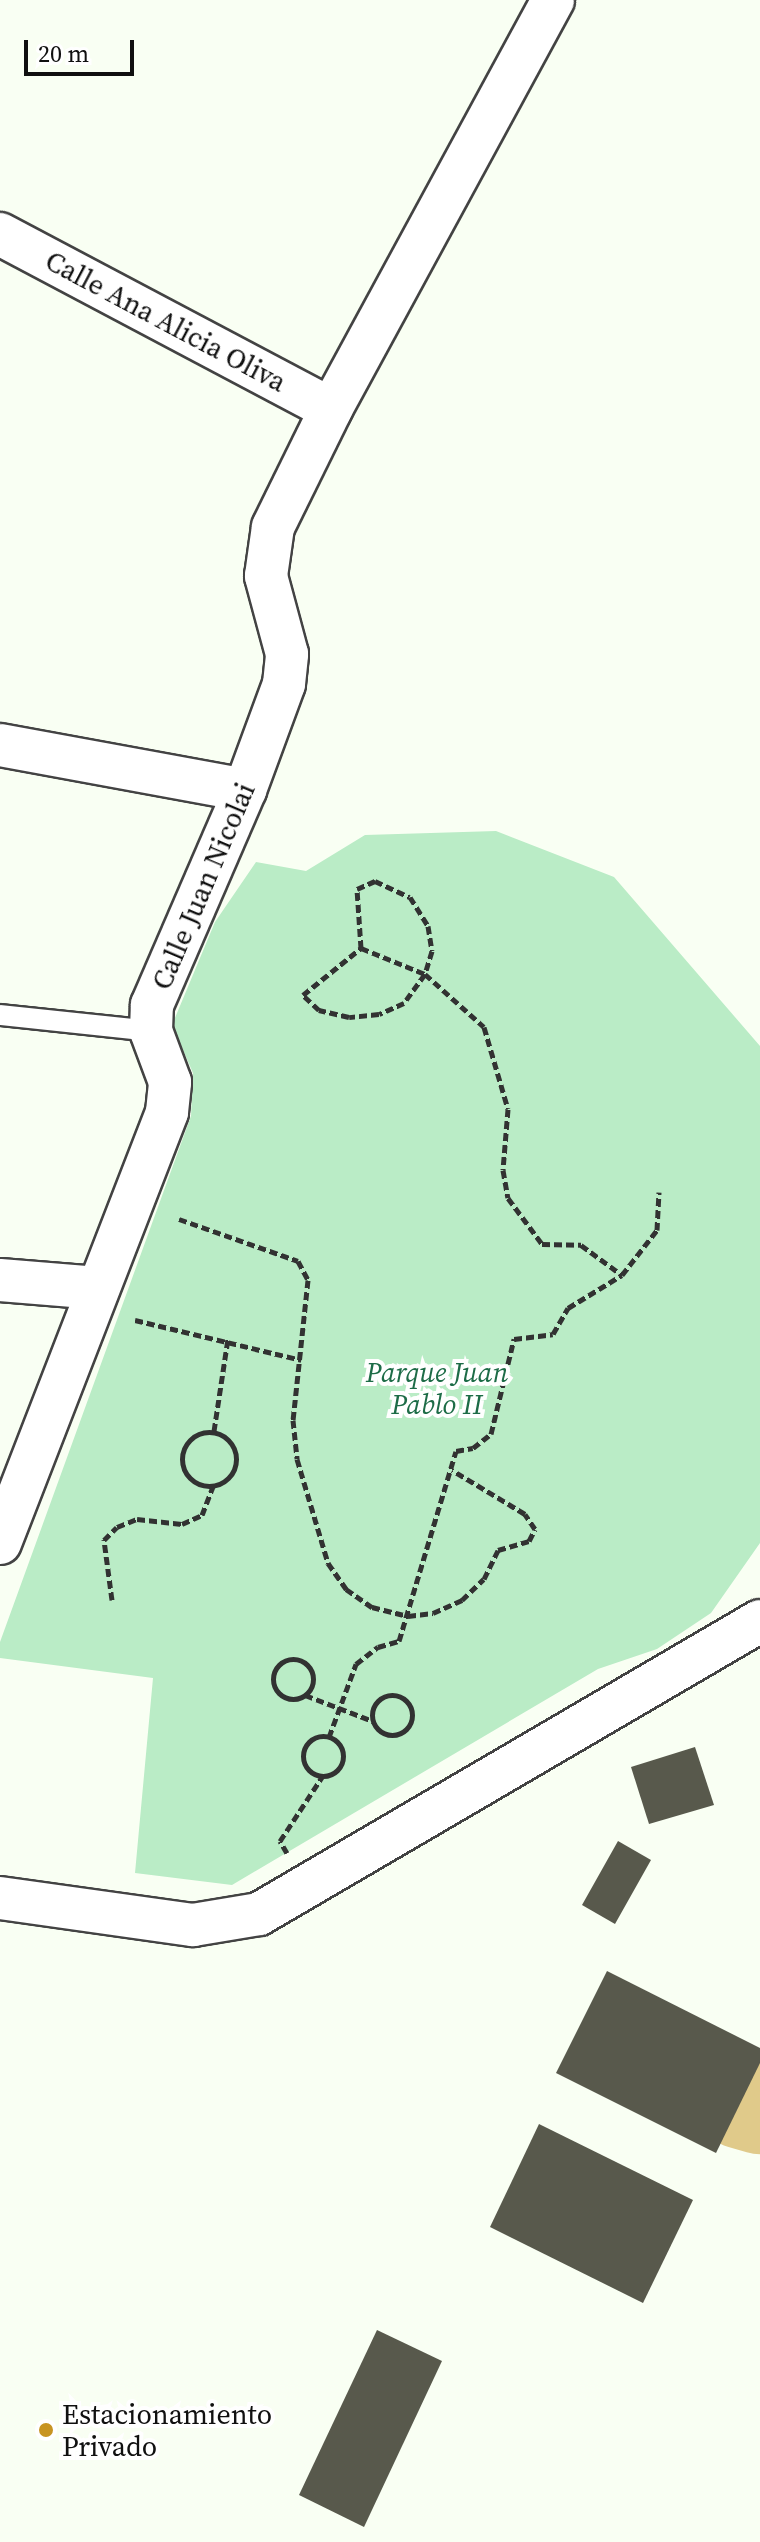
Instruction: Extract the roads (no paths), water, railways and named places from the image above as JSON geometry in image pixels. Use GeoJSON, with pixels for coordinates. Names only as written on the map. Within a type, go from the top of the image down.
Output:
{"type":"FeatureCollection","features":[{"type":"Feature","properties":{"kind":"street","name":"Calle Juan Nicolai"},"geometry":{"type":"LineString","coordinates":[[151,1031],[152,1005],[245,790],[284,684],[287,654],[266,576],[273,527],[331,409],[553,0]]}},
{"type":"Feature","properties":{"kind":"street","name":"Calle Ana Alicia Oliva"},"geometry":{"type":"LineString","coordinates":[[0,234],[331,409]]}},
{"type":"Feature","properties":{"kind":"street"},"geometry":{"type":"LineString","coordinates":[[0,745],[245,790]]}},
{"type":"Feature","properties":{"kind":"street"},"geometry":{"type":"LineString","coordinates":[[0,1543],[167,1112],[170,1082],[151,1031]]}},
{"type":"Feature","properties":{"kind":"street"},"geometry":{"type":"LineString","coordinates":[[0,1280],[98,1288]]}},
{"type":"Feature","properties":{"kind":"street"},"geometry":{"type":"LineString","coordinates":[[0,1898],[193,1925],[259,1914],[760,1621]]}},
{"type":"Feature","properties":{"kind":"lane"},"geometry":{"type":"LineString","coordinates":[[0,1015],[151,1031]]}},
{"type":"Feature","properties":{"kind":"place","name":"Estacionamiento Privado"},"geometry":{"type":"Point","coordinates":[46,2430]}},
{"type":"Feature","properties":{"kind":"park label","name":"Parque Juan Pablo II"},"geometry":{"type":"Point","coordinates":[437,1388]}}]}
